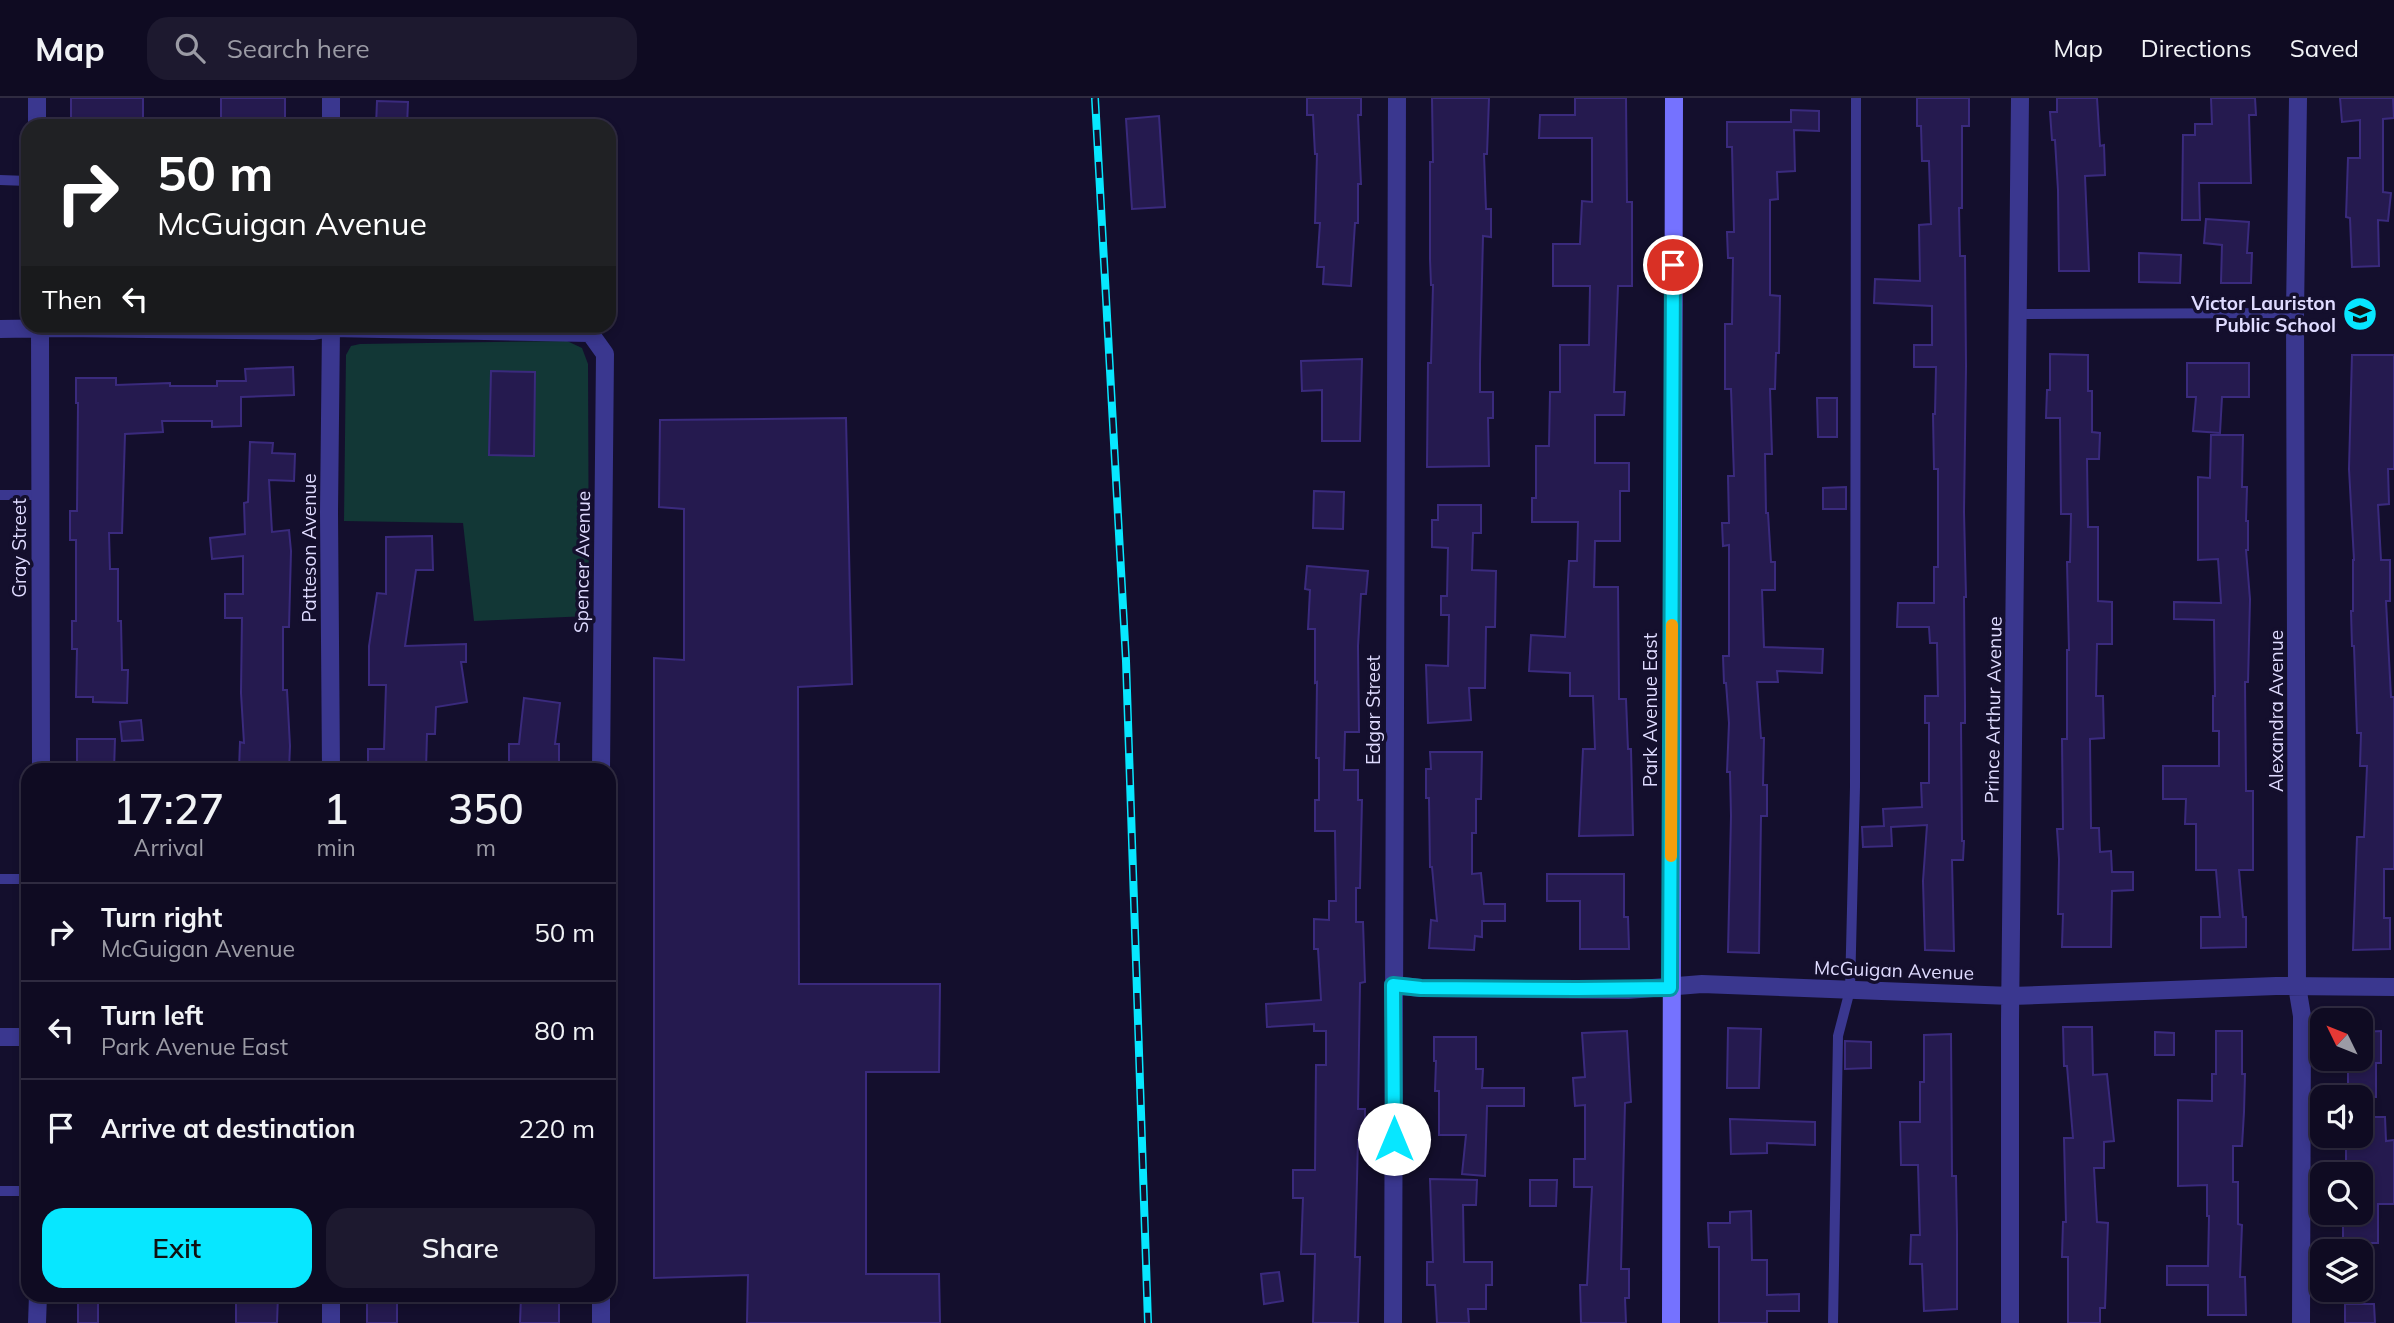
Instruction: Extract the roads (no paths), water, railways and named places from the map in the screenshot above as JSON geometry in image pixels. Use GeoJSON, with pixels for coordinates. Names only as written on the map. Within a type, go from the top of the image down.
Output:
{"type":"FeatureCollection","features":[{"type":"Feature","properties":{"kind":"main road","name":"Park Avenue East"},"geometry":{"type":"LineString","coordinates":[[1671,1323],[1674,98]]}},
{"type":"Feature","properties":{"kind":"street"},"geometry":{"type":"LineString","coordinates":[[37,98],[37,119]]}},
{"type":"Feature","properties":{"kind":"street"},"geometry":{"type":"LineString","coordinates":[[331,98],[331,119]]}},
{"type":"Feature","properties":{"kind":"street","name":"Edgar Street"},"geometry":{"type":"LineString","coordinates":[[1392,1323],[1397,98]]}},
{"type":"Feature","properties":{"kind":"street","name":"Prince Arthur Avenue"},"geometry":{"type":"LineString","coordinates":[[2010,1323],[2020,98]]}},
{"type":"Feature","properties":{"kind":"street","name":"Alexandra Avenue"},"geometry":{"type":"LineString","coordinates":[[2298,98],[2295,313],[2297,986],[2302,1016],[2301,1323]]}},
{"type":"Feature","properties":{"kind":"street"},"geometry":{"type":"LineString","coordinates":[[0,329],[21,328]]}},
{"type":"Feature","properties":{"kind":"street","name":"Gray Street"},"geometry":{"type":"LineString","coordinates":[[40,333],[41,763]]}},
{"type":"Feature","properties":{"kind":"street","name":"Patteson Avenue"},"geometry":{"type":"LineString","coordinates":[[331,333],[331,763]]}},
{"type":"Feature","properties":{"kind":"street","name":"Spencer Avenue"},"geometry":{"type":"LineString","coordinates":[[590,333],[605,354],[601,763]]}},
{"type":"Feature","properties":{"kind":"street","name":"McGuigan Avenue"},"geometry":{"type":"LineString","coordinates":[[1393,985],[1421,988],[1615,990],[1702,984],[2011,996],[2297,986],[2394,987]]}},
{"type":"Feature","properties":{"kind":"street"},"geometry":{"type":"LineString","coordinates":[[0,1037],[21,1037]]}},
{"type":"Feature","properties":{"kind":"street"},"geometry":{"type":"LineString","coordinates":[[37,1323],[38,1302]]}},
{"type":"Feature","properties":{"kind":"street"},"geometry":{"type":"LineString","coordinates":[[331,1302],[331,1323]]}},
{"type":"Feature","properties":{"kind":"street"},"geometry":{"type":"LineString","coordinates":[[601,1302],[601,1323]]}},
{"type":"Feature","properties":{"kind":"lane"},"geometry":{"type":"LineString","coordinates":[[1833,1323],[1838,1036],[1850,990],[1855,788],[1856,98]]}},
{"type":"Feature","properties":{"kind":"lane"},"geometry":{"type":"LineString","coordinates":[[0,180],[21,181]]}},
{"type":"Feature","properties":{"kind":"lane"},"geometry":{"type":"LineString","coordinates":[[2018,314],[2295,313]]}},
{"type":"Feature","properties":{"kind":"lane"},"geometry":{"type":"LineString","coordinates":[[0,495],[39,495]]}},
{"type":"Feature","properties":{"kind":"lane"},"geometry":{"type":"LineString","coordinates":[[0,879],[21,879]]}},
{"type":"Feature","properties":{"kind":"lane"},"geometry":{"type":"LineString","coordinates":[[0,1191],[21,1191]]}},
{"type":"Feature","properties":{"kind":"railway"},"geometry":{"type":"LineString","coordinates":[[1095,98],[1126,661],[1148,1323]]}},
{"type":"Feature","properties":{"kind":"place","name":"Victor Lauriston Public School"},"geometry":{"type":"Point","coordinates":[2360,314]}}]}
